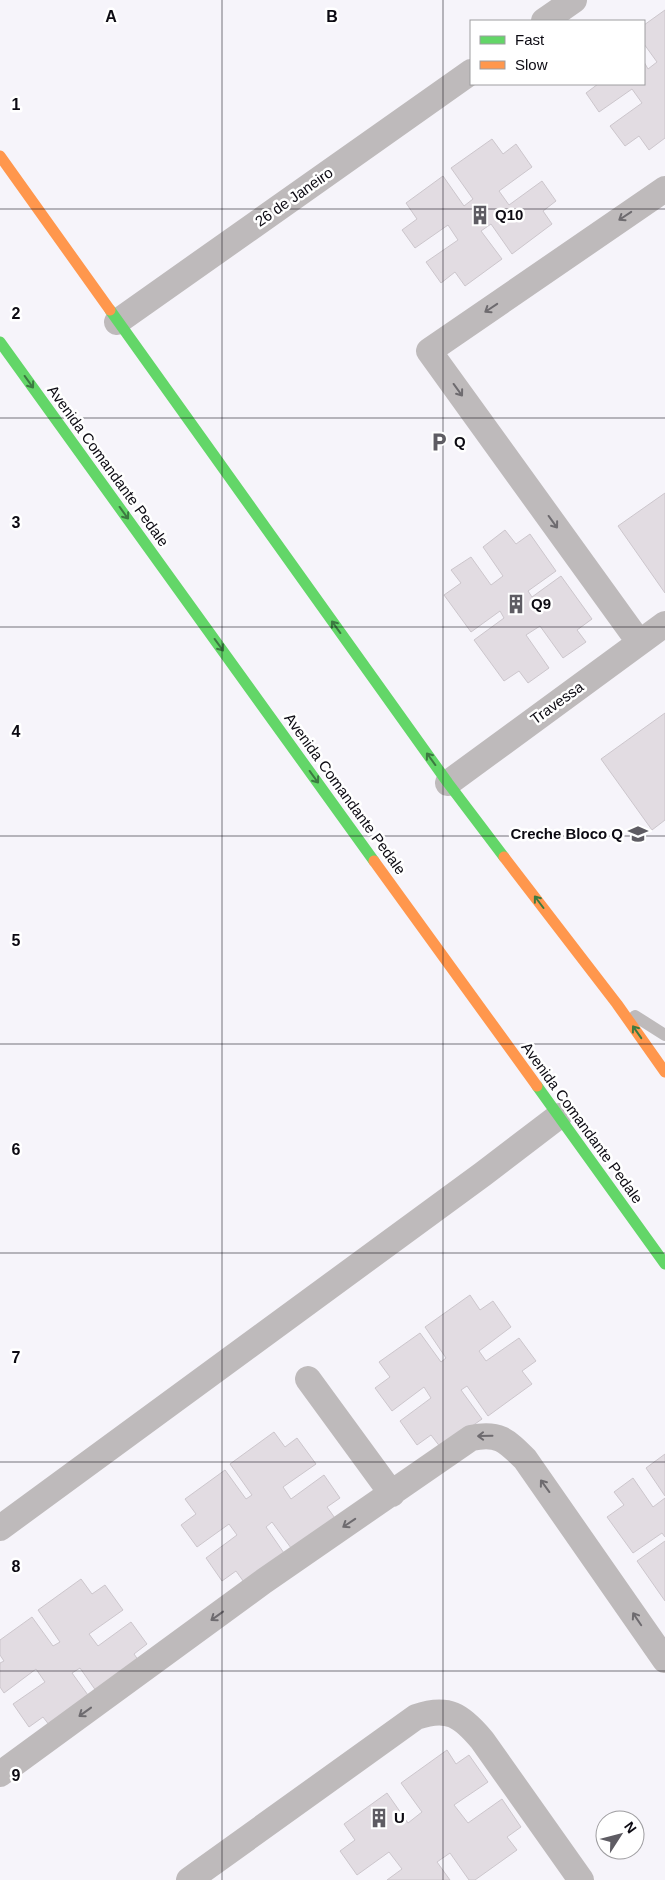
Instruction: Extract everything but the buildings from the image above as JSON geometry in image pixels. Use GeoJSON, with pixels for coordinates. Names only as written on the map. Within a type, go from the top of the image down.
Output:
{"type":"FeatureCollection","features":[{"type":"Feature","properties":{"kind":"street"},"geometry":{"type":"LineString","coordinates":[[545,20],[574,0]]}},
{"type":"Feature","properties":{"kind":"street","name":"26 de Janeiro"},"geometry":{"type":"LineString","coordinates":[[118,322],[470,73]]}},
{"type":"Feature","properties":{"kind":"street"},"geometry":{"type":"LineString","coordinates":[[0,156],[448,783],[617,1004],[665,1072]]}},
{"type":"Feature","properties":{"kind":"street"},"geometry":{"type":"LineString","coordinates":[[639,642],[429,351],[665,189]]}},
{"type":"Feature","properties":{"kind":"street","name":"Avenida Comandante Pedale"},"geometry":{"type":"LineString","coordinates":[[0,342],[665,1264]]}},
{"type":"Feature","properties":{"kind":"street","name":"Travessa"},"geometry":{"type":"LineString","coordinates":[[448,783],[665,624]]}},
{"type":"Feature","properties":{"kind":"street"},"geometry":{"type":"LineString","coordinates":[[0,1528],[559,1116]]}},
{"type":"Feature","properties":{"kind":"street"},"geometry":{"type":"LineString","coordinates":[[308,1379],[392,1494]]}},
{"type":"Feature","properties":{"kind":"street"},"geometry":{"type":"LineString","coordinates":[[0,1774],[264,1581],[471,1438],[487,1434],[502,1439],[525,1459],[665,1660]]}},
{"type":"Feature","properties":{"kind":"street"},"geometry":{"type":"LineString","coordinates":[[190,1880],[416,1717],[431,1712],[448,1712],[465,1721],[482,1740],[581,1880]]}},
{"type":"Feature","properties":{"kind":"lane"},"geometry":{"type":"LineString","coordinates":[[617,1004],[665,1035]]}},
{"type":"Feature","properties":{"kind":"traffic: fast"},"geometry":{"type":"LineString","coordinates":[[110,310],[448,783],[504,857]]}},
{"type":"Feature","properties":{"kind":"traffic: fast"},"geometry":{"type":"LineString","coordinates":[[0,342],[374,861]]}},
{"type":"Feature","properties":{"kind":"traffic: fast"},"geometry":{"type":"LineString","coordinates":[[537,1086],[665,1264]]}},
{"type":"Feature","properties":{"kind":"traffic: slow"},"geometry":{"type":"LineString","coordinates":[[0,156],[110,310]]}},
{"type":"Feature","properties":{"kind":"traffic: slow"},"geometry":{"type":"LineString","coordinates":[[504,857],[617,1004],[665,1072]]}},
{"type":"Feature","properties":{"kind":"traffic: slow"},"geometry":{"type":"LineString","coordinates":[[374,861],[537,1086]]}},
{"type":"Feature","properties":{"kind":"place","name":"Q10"},"geometry":{"type":"Point","coordinates":[480,215]}},
{"type":"Feature","properties":{"kind":"place","name":"Q"},"geometry":{"type":"Point","coordinates":[439,442]}},
{"type":"Feature","properties":{"kind":"place","name":"Q9"},"geometry":{"type":"Point","coordinates":[516,604]}},
{"type":"Feature","properties":{"kind":"place","name":"Creche Bloco Q"},"geometry":{"type":"Point","coordinates":[638,834]}},
{"type":"Feature","properties":{"kind":"place","name":"U"},"geometry":{"type":"Point","coordinates":[379,1818]}}]}
